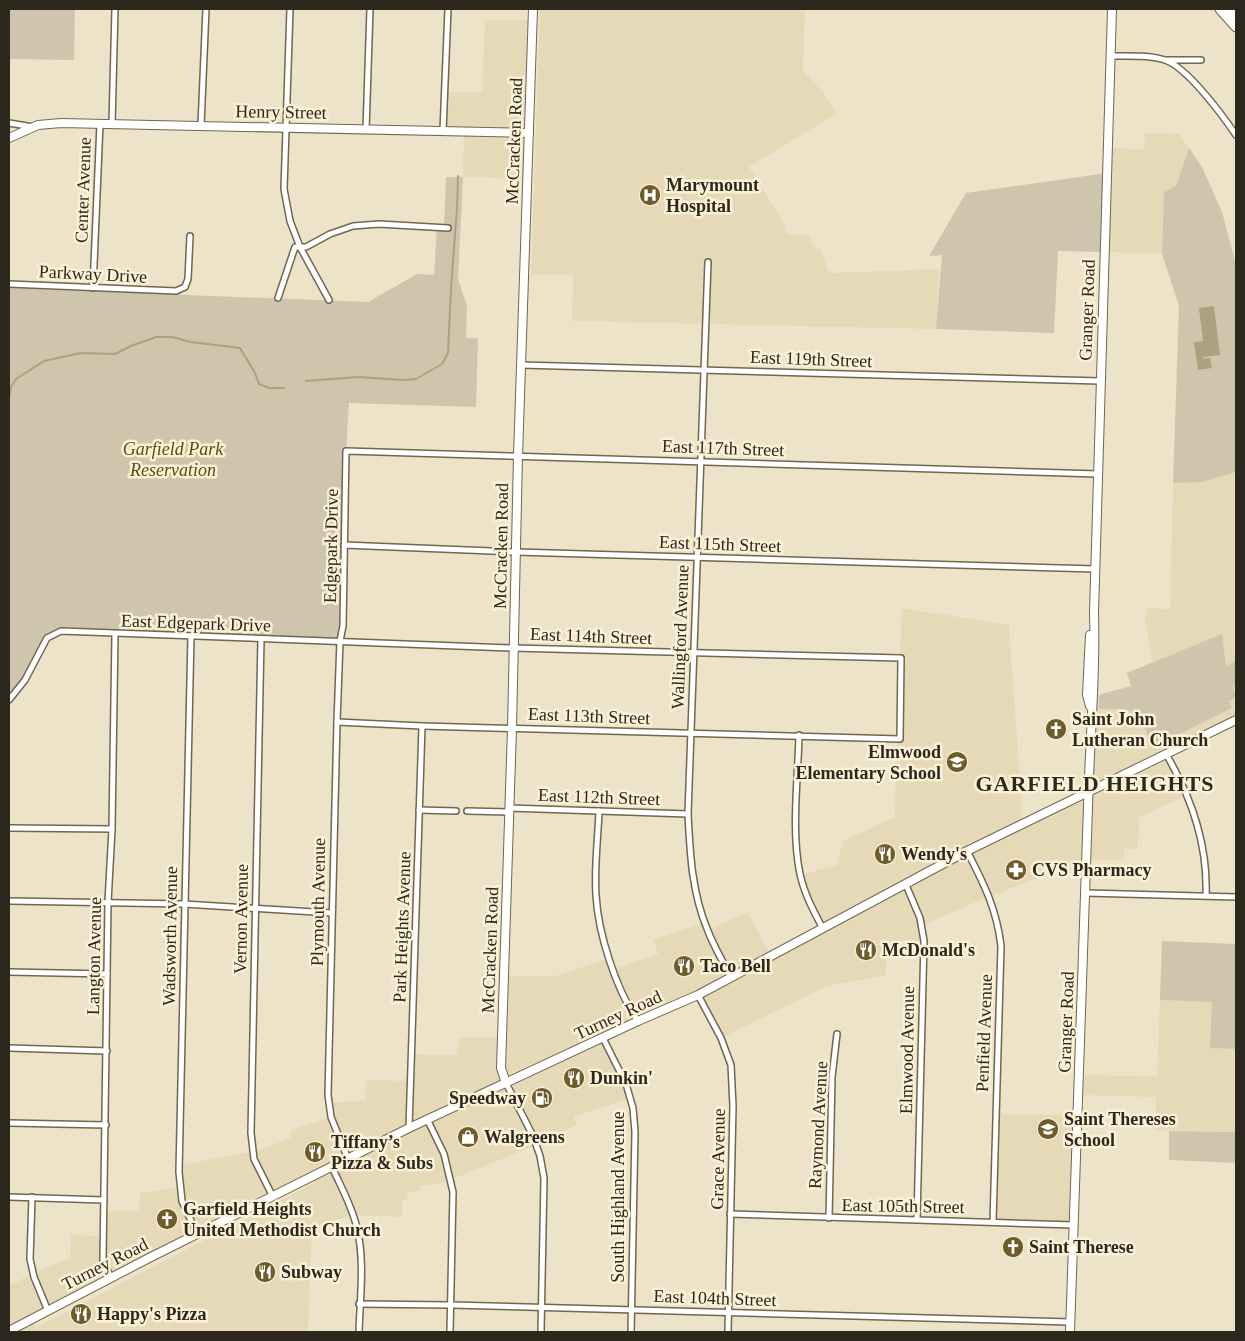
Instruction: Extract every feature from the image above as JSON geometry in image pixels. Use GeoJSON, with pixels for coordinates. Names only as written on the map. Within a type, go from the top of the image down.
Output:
{"type":"FeatureCollection","features":[{"type":"Feature","properties":{"kind":"highway"},"geometry":{"type":"LineString","coordinates":[[1220,9],[1236,27]]}},
{"type":"Feature","properties":{"kind":"highway"},"geometry":{"type":"LineString","coordinates":[[1230,9],[1236,17]]}},
{"type":"Feature","properties":{"kind":"main road","name":"McCracken Road"},"geometry":{"type":"LineString","coordinates":[[506,1083],[501,1068],[533,9]]}},
{"type":"Feature","properties":{"kind":"main road","name":"Granger Road"},"geometry":{"type":"LineString","coordinates":[[1070,1332],[1088,793],[1095,644],[1094,613],[1100,381],[1112,9]]}},
{"type":"Feature","properties":{"kind":"main road","name":"Henry Street"},"geometry":{"type":"LineString","coordinates":[[9,138],[34,127],[61,123],[529,133]]}},
{"type":"Feature","properties":{"kind":"main road","name":"Turney Road"},"geometry":{"type":"LineString","coordinates":[[9,1331],[111,1277],[409,1128],[428,1121],[638,1021],[698,995],[730,976],[906,885],[967,851],[1236,720]]}},
{"type":"Feature","properties":{"kind":"street"},"geometry":{"type":"LineString","coordinates":[[112,124],[115,9]]}},
{"type":"Feature","properties":{"kind":"street"},"geometry":{"type":"LineString","coordinates":[[201,125],[206,9]]}},
{"type":"Feature","properties":{"kind":"street"},"geometry":{"type":"LineString","coordinates":[[290,9],[284,189],[290,222],[300,247],[329,300]]}},
{"type":"Feature","properties":{"kind":"street"},"geometry":{"type":"LineString","coordinates":[[366,130],[370,9]]}},
{"type":"Feature","properties":{"kind":"street"},"geometry":{"type":"LineString","coordinates":[[443,131],[448,9]]}},
{"type":"Feature","properties":{"kind":"street"},"geometry":{"type":"LineString","coordinates":[[1111,56],[1166,60],[1201,60]]}},
{"type":"Feature","properties":{"kind":"street"},"geometry":{"type":"LineString","coordinates":[[1166,60],[1195,84],[1236,135]]}},
{"type":"Feature","properties":{"kind":"street","name":"Henry Street"},"geometry":{"type":"LineString","coordinates":[[9,123],[34,127]]}},
{"type":"Feature","properties":{"kind":"street","name":"Center Avenue"},"geometry":{"type":"LineString","coordinates":[[93,288],[100,124]]}},
{"type":"Feature","properties":{"kind":"street"},"geometry":{"type":"LineString","coordinates":[[278,298],[295,247],[306,247],[330,234],[353,226],[379,224],[448,228]]}},
{"type":"Feature","properties":{"kind":"street","name":"Parkway Drive"},"geometry":{"type":"LineString","coordinates":[[9,284],[176,292],[185,286],[188,279],[190,236]]}},
{"type":"Feature","properties":{"kind":"street","name":"Wallingford Avenue"},"geometry":{"type":"LineString","coordinates":[[708,262],[688,814],[690,860],[696,894],[708,930],[730,976]]}},
{"type":"Feature","properties":{"kind":"street","name":"East 119th Street"},"geometry":{"type":"LineString","coordinates":[[521,365],[1100,381]]}},
{"type":"Feature","properties":{"kind":"street","name":"East 117th Street"},"geometry":{"type":"LineString","coordinates":[[346,451],[1098,474]]}},
{"type":"Feature","properties":{"kind":"street","name":"Edgepark Drive"},"geometry":{"type":"LineString","coordinates":[[340,641],[343,626],[346,451]]}},
{"type":"Feature","properties":{"kind":"street","name":"East 115th Street"},"geometry":{"type":"LineString","coordinates":[[344,545],[516,552],[1095,569]]}},
{"type":"Feature","properties":{"kind":"street","name":"East Edgepark Drive"},"geometry":{"type":"LineString","coordinates":[[9,700],[25,680],[42,644],[53,634],[61,631],[340,641]]}},
{"type":"Feature","properties":{"kind":"street","name":"Langton Avenue"},"geometry":{"type":"LineString","coordinates":[[111,1277],[103,1260],[108,902],[112,829],[115,634]]}},
{"type":"Feature","properties":{"kind":"street","name":"Wadsworth Avenue"},"geometry":{"type":"LineString","coordinates":[[191,636],[179,1172],[182,1201],[197,1234]]}},
{"type":"Feature","properties":{"kind":"street","name":"Vernon Avenue"},"geometry":{"type":"LineString","coordinates":[[261,639],[254,909],[251,1133],[254,1159],[272,1196]]}},
{"type":"Feature","properties":{"kind":"street","name":"East 114th Street"},"geometry":{"type":"LineString","coordinates":[[340,641],[513,648],[901,658],[900,739]]}},
{"type":"Feature","properties":{"kind":"street","name":"Plymouth Avenue"},"geometry":{"type":"LineString","coordinates":[[340,641],[336,722],[328,1095],[331,1117],[348,1159]]}},
{"type":"Feature","properties":{"kind":"street","name":"East 113th Street"},"geometry":{"type":"LineString","coordinates":[[336,722],[900,739]]}},
{"type":"Feature","properties":{"kind":"street","name":"Park Heights Avenue"},"geometry":{"type":"LineString","coordinates":[[409,1128],[422,726]]}},
{"type":"Feature","properties":{"kind":"street"},"geometry":{"type":"LineString","coordinates":[[799,735],[796,838],[800,874],[809,902],[822,927]]}},
{"type":"Feature","properties":{"kind":"street"},"geometry":{"type":"LineString","coordinates":[[1166,754],[1183,784],[1197,820],[1204,849],[1206,896]]}},
{"type":"Feature","properties":{"kind":"street"},"geometry":{"type":"LineString","coordinates":[[419,810],[456,811]]}},
{"type":"Feature","properties":{"kind":"street","name":"East 112th Street"},"geometry":{"type":"LineString","coordinates":[[467,811],[599,811],[688,814]]}},
{"type":"Feature","properties":{"kind":"street"},"geometry":{"type":"LineString","coordinates":[[599,811],[596,896],[603,937],[619,984],[631,1012],[638,1021]]}},
{"type":"Feature","properties":{"kind":"street"},"geometry":{"type":"LineString","coordinates":[[9,828],[112,829]]}},
{"type":"Feature","properties":{"kind":"street","name":"Penfield Avenue"},"geometry":{"type":"LineString","coordinates":[[967,851],[990,897],[999,925],[1001,946],[993,1222]]}},
{"type":"Feature","properties":{"kind":"street","name":"Elmwood Avenue"},"geometry":{"type":"LineString","coordinates":[[906,885],[920,918],[924,941],[917,1220]]}},
{"type":"Feature","properties":{"kind":"street"},"geometry":{"type":"LineString","coordinates":[[1086,893],[1236,897]]}},
{"type":"Feature","properties":{"kind":"street"},"geometry":{"type":"LineString","coordinates":[[9,901],[184,904],[331,913]]}},
{"type":"Feature","properties":{"kind":"street"},"geometry":{"type":"LineString","coordinates":[[9,972],[107,974]]}},
{"type":"Feature","properties":{"kind":"street","name":"Grace Avenue"},"geometry":{"type":"LineString","coordinates":[[698,995],[721,1038],[732,1065],[733,1106],[728,1332]]}},
{"type":"Feature","properties":{"kind":"street","name":"Raymond Avenue"},"geometry":{"type":"LineString","coordinates":[[828,1218],[832,1077],[837,1034]]}},
{"type":"Feature","properties":{"kind":"street","name":"South Highland Avenue"},"geometry":{"type":"LineString","coordinates":[[603,1038],[626,1084],[633,1108],[635,1132],[631,1332]]}},
{"type":"Feature","properties":{"kind":"street"},"geometry":{"type":"LineString","coordinates":[[9,1048],[107,1051]]}},
{"type":"Feature","properties":{"kind":"street"},"geometry":{"type":"LineString","coordinates":[[506,1083],[533,1136],[540,1156],[544,1178],[541,1332]]}},
{"type":"Feature","properties":{"kind":"street"},"geometry":{"type":"LineString","coordinates":[[428,1121],[444,1154],[454,1192],[450,1332]]}},
{"type":"Feature","properties":{"kind":"street"},"geometry":{"type":"LineString","coordinates":[[9,1123],[106,1125]]}},
{"type":"Feature","properties":{"kind":"street"},"geometry":{"type":"LineString","coordinates":[[332,1167],[352,1212],[359,1238],[359,1332]]}},
{"type":"Feature","properties":{"kind":"street"},"geometry":{"type":"LineString","coordinates":[[9,1197],[104,1200]]}},
{"type":"Feature","properties":{"kind":"street"},"geometry":{"type":"LineString","coordinates":[[32,1197],[30,1259],[34,1277],[48,1311]]}},
{"type":"Feature","properties":{"kind":"street","name":"East 105th Street"},"geometry":{"type":"LineString","coordinates":[[730,1214],[1074,1225]]}},
{"type":"Feature","properties":{"kind":"street","name":"East 104th Street"},"geometry":{"type":"LineString","coordinates":[[359,1304],[1070,1322]]}},
{"type":"Feature","properties":{"kind":"shaded area","name":"Marymount Hospital"},"geometry":{"type":"Polygon","coordinates":[[[540,9],[805,9],[803,69],[824,93],[836,114],[749,167],[784,223],[787,234],[810,235],[813,247],[821,249],[829,273],[936,269],[939,271],[936,329],[572,321],[573,275],[531,275],[540,9]]]}},
{"type":"Feature","properties":{"kind":"shaded area"},"geometry":{"type":"Polygon","coordinates":[[[485,20],[532,20],[527,179],[463,177],[464,132],[443,131],[445,92],[482,92],[485,20]]]}},
{"type":"Feature","properties":{"kind":"shaded area"},"geometry":{"type":"Polygon","coordinates":[[[1145,133],[1179,134],[1189,148],[1176,186],[1164,192],[1162,254],[1104,252],[1108,148],[1144,149],[1145,133]]]}},
{"type":"Feature","properties":{"kind":"shaded area"},"geometry":{"type":"Polygon","coordinates":[[[1214,306],[1220,355],[1203,357],[1203,359],[1210,358],[1212,368],[1198,370],[1194,342],[1203,341],[1199,308],[1214,306]]]}},
{"type":"Feature","properties":{"kind":"shaded area"},"geometry":{"type":"Polygon","coordinates":[[[1236,472],[1236,720],[1166,753],[1188,795],[1138,818],[1140,823],[1137,849],[1124,849],[1124,860],[1087,860],[1042,871],[1043,876],[971,904],[922,926],[924,941],[887,941],[886,976],[827,986],[721,1038],[698,995],[603,1038],[630,1098],[574,1117],[577,1125],[524,1150],[442,1183],[421,1186],[420,1190],[406,1194],[407,1199],[402,1200],[402,1217],[353,1215],[312,1227],[308,1332],[40,1332],[37,1327],[314,1183],[314,1176],[32,1320],[39,1332],[9,1332],[9,1286],[33,1273],[70,1258],[71,1235],[104,1236],[104,1211],[139,1211],[140,1193],[180,1187],[179,1165],[253,1152],[291,1138],[291,1130],[331,1117],[329,1103],[365,1100],[366,1080],[411,1081],[412,1054],[457,1055],[459,1037],[502,1037],[504,976],[555,976],[609,958],[613,969],[658,954],[653,939],[705,923],[708,930],[748,912],[770,955],[822,928],[800,875],[837,865],[843,841],[895,817],[897,708],[902,608],[1009,625],[1023,824],[1088,793],[1093,698],[1131,687],[1127,673],[1153,662],[1145,621],[1147,608],[1170,609],[1173,483],[1202,482],[1236,472]]]}},
{"type":"Feature","properties":{"kind":"shaded area"},"geometry":{"type":"Polygon","coordinates":[[[1160,1000],[1212,1002],[1211,1048],[1236,1049],[1236,1130],[1234,1132],[1155,1130],[1156,1097],[1079,1095],[1079,1075],[1157,1076],[1160,1000]]]}},
{"type":"Feature","properties":{"kind":"shaded area"},"geometry":{"type":"Polygon","coordinates":[[[996,1114],[1078,1115],[1074,1225],[993,1222],[996,1114]]]}},
{"type":"Feature","properties":{"kind":"green space"},"geometry":{"type":"Polygon","coordinates":[[[9,9],[75,9],[74,60],[9,59],[9,9]]]}},
{"type":"Feature","properties":{"kind":"green space"},"geometry":{"type":"Polygon","coordinates":[[[1189,148],[1203,169],[1222,212],[1236,264],[1236,472],[1202,482],[1173,483],[1179,306],[1162,254],[1164,192],[1176,186],[1189,148]]]}},
{"type":"Feature","properties":{"kind":"green space"},"geometry":{"type":"Polygon","coordinates":[[[1107,173],[1104,252],[1058,251],[1054,333],[936,329],[942,255],[929,256],[966,193],[1107,173]]]}},
{"type":"Feature","properties":{"kind":"green space","name":"Garfield Park Reservation"},"geometry":{"type":"Polygon","coordinates":[[[446,177],[463,177],[458,279],[467,306],[466,338],[478,338],[476,407],[349,403],[346,451],[343,626],[340,641],[61,631],[47,638],[25,680],[9,700],[9,288],[368,302],[417,274],[434,275],[437,227],[444,227],[446,177]]]}},
{"type":"Feature","properties":{"kind":"green space"},"geometry":{"type":"Polygon","coordinates":[[[1222,634],[1226,667],[1236,660],[1236,686],[1233,687],[1236,697],[1229,701],[1232,708],[1153,747],[1144,726],[1135,714],[1122,709],[1099,709],[1099,695],[1131,686],[1127,673],[1222,634]]]}},
{"type":"Feature","properties":{"kind":"green space"},"geometry":{"type":"Polygon","coordinates":[[[1162,941],[1236,944],[1236,1049],[1210,1048],[1212,1002],[1160,1000],[1162,941]]]}},
{"type":"Feature","properties":{"kind":"green space"},"geometry":{"type":"Polygon","coordinates":[[[1236,1130],[1236,1163],[1169,1160],[1169,1131],[1234,1132],[1236,1130]]]}},
{"type":"Feature","properties":{"kind":"waterway"},"geometry":{"type":"LineString","coordinates":[[306,381],[358,377],[416,379],[442,364],[448,353],[458,176]]}},
{"type":"Feature","properties":{"kind":"waterway"},"geometry":{"type":"LineString","coordinates":[[9,398],[11,387],[16,379],[44,361],[81,353],[115,354],[156,337],[172,337],[191,342],[240,348],[255,373],[259,384],[269,388],[284,388]]}},
{"type":"Feature","properties":{"kind":"place","name":"Marymount Hospital"},"geometry":{"type":"Point","coordinates":[650,195]}},
{"type":"Feature","properties":{"kind":"place","name":"Saint John Lutheran Church"},"geometry":{"type":"Point","coordinates":[1056,729]}},
{"type":"Feature","properties":{"kind":"place","name":"Elmwood Elementary School"},"geometry":{"type":"Point","coordinates":[957,762]}},
{"type":"Feature","properties":{"kind":"place","name":"Wendy's"},"geometry":{"type":"Point","coordinates":[885,854]}},
{"type":"Feature","properties":{"kind":"place","name":"CVS Pharmacy"},"geometry":{"type":"Point","coordinates":[1016,870]}},
{"type":"Feature","properties":{"kind":"place","name":"McDonald's"},"geometry":{"type":"Point","coordinates":[866,950]}},
{"type":"Feature","properties":{"kind":"place","name":"Taco Bell"},"geometry":{"type":"Point","coordinates":[684,966]}},
{"type":"Feature","properties":{"kind":"place","name":"Dunkin'"},"geometry":{"type":"Point","coordinates":[574,1078]}},
{"type":"Feature","properties":{"kind":"place","name":"Speedway"},"geometry":{"type":"Point","coordinates":[542,1098]}},
{"type":"Feature","properties":{"kind":"place","name":"Saint Thereses School"},"geometry":{"type":"Point","coordinates":[1048,1129]}},
{"type":"Feature","properties":{"kind":"place","name":"Walgreens"},"geometry":{"type":"Point","coordinates":[468,1137]}},
{"type":"Feature","properties":{"kind":"place","name":"Tiffany’s Pizza & Subs"},"geometry":{"type":"Point","coordinates":[315,1152]}},
{"type":"Feature","properties":{"kind":"place","name":"Garfield Heights United Methodist Church"},"geometry":{"type":"Point","coordinates":[167,1219]}},
{"type":"Feature","properties":{"kind":"place","name":"Saint Therese"},"geometry":{"type":"Point","coordinates":[1013,1247]}},
{"type":"Feature","properties":{"kind":"place","name":"Subway"},"geometry":{"type":"Point","coordinates":[265,1272]}},
{"type":"Feature","properties":{"kind":"place","name":"Happy's Pizza"},"geometry":{"type":"Point","coordinates":[81,1314]}},
{"type":"Feature","properties":{"kind":"district","name":"GARFIELD HEIGHTS"},"geometry":{"type":"Point","coordinates":[1095,783]}}]}
